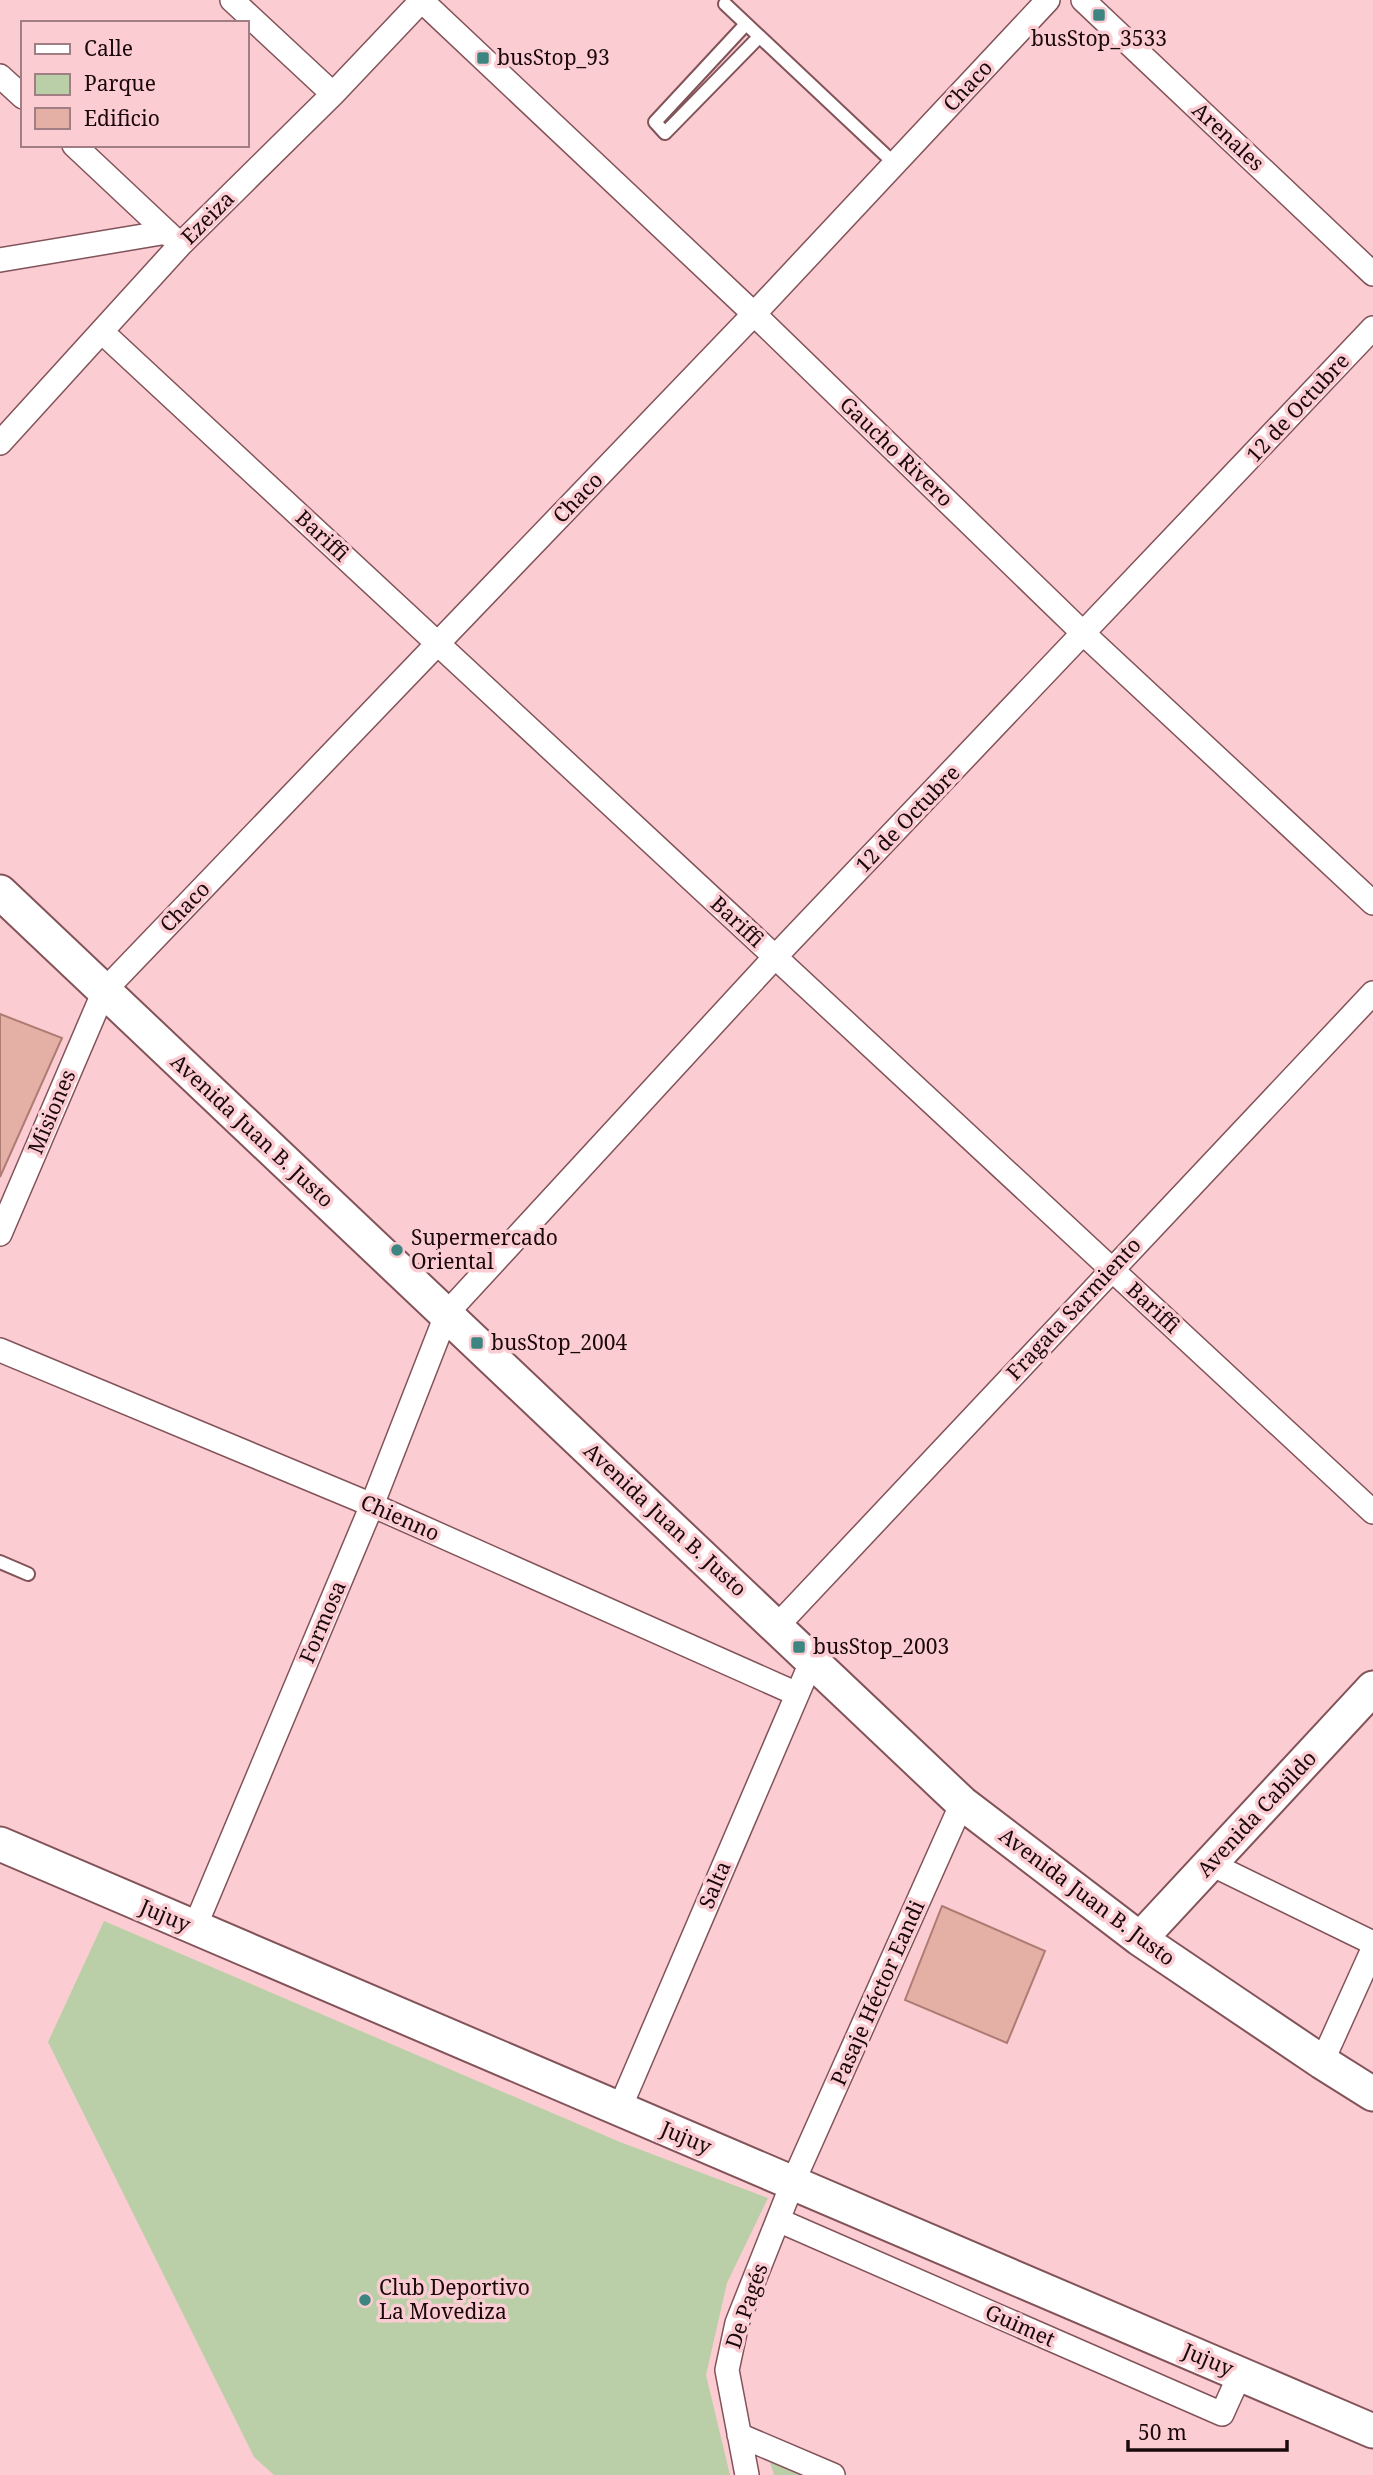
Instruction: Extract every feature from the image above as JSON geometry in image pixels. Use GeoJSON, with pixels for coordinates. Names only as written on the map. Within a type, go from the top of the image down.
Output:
{"type":"FeatureCollection","features":[{"type":"Feature","properties":{"kind":"street"},"geometry":{"type":"LineString","coordinates":[[232,0],[333,94]]}},
{"type":"Feature","properties":{"kind":"street","name":"Ezeiza"},"geometry":{"type":"LineString","coordinates":[[0,443],[102,332],[174,238],[333,94],[421,0]]}},
{"type":"Feature","properties":{"kind":"street","name":"Gaucho Rivero"},"geometry":{"type":"LineString","coordinates":[[421,0],[754,314],[1084,634],[1373,903]]}},
{"type":"Feature","properties":{"kind":"street","name":"Chaco"},"geometry":{"type":"LineString","coordinates":[[104,991],[754,314],[1048,0]]}},
{"type":"Feature","properties":{"kind":"street","name":"Arenales"},"geometry":{"type":"LineString","coordinates":[[1083,0],[1373,274]]}},
{"type":"Feature","properties":{"kind":"street"},"geometry":{"type":"LineString","coordinates":[[0,76],[21,95]]}},
{"type":"Feature","properties":{"kind":"street"},"geometry":{"type":"LineString","coordinates":[[76,147],[174,238]]}},
{"type":"Feature","properties":{"kind":"street"},"geometry":{"type":"LineString","coordinates":[[0,260],[174,238]]}},
{"type":"Feature","properties":{"kind":"street","name":"12 de Octubre"},"geometry":{"type":"LineString","coordinates":[[447,1313],[775,957],[1373,328]]}},
{"type":"Feature","properties":{"kind":"street","name":"Bariffi"},"geometry":{"type":"LineString","coordinates":[[102,332],[1373,1513]]}},
{"type":"Feature","properties":{"kind":"street","name":"Avenida Juan B. Justo"},"geometry":{"type":"LineString","coordinates":[[0,892],[962,1803],[1140,1939],[1373,2094]]}},
{"type":"Feature","properties":{"kind":"street","name":"Misiones"},"geometry":{"type":"LineString","coordinates":[[0,1234],[104,991]]}},
{"type":"Feature","properties":{"kind":"street","name":"Fragata Sarmiento"},"geometry":{"type":"LineString","coordinates":[[777,1626],[1373,993]]}},
{"type":"Feature","properties":{"kind":"street","name":"Formosa"},"geometry":{"type":"LineString","coordinates":[[194,1929],[372,1505],[447,1313]]}},
{"type":"Feature","properties":{"kind":"street","name":"Chienno"},"geometry":{"type":"LineString","coordinates":[[0,1350],[372,1505],[797,1694]]}},
{"type":"Feature","properties":{"kind":"street","name":"Salta"},"geometry":{"type":"LineString","coordinates":[[619,2110],[812,1660]]}},
{"type":"Feature","properties":{"kind":"street","name":"Avenida Cabildo"},"geometry":{"type":"LineString","coordinates":[[1140,1939],[1373,1688]]}},
{"type":"Feature","properties":{"kind":"street","name":"Pasaje Héctor Eandi"},"geometry":{"type":"LineString","coordinates":[[793,2182],[962,1803]]}},
{"type":"Feature","properties":{"kind":"street","name":"Jujuy"},"geometry":{"type":"LineString","coordinates":[[0,1844],[1373,2431]]}},
{"type":"Feature","properties":{"kind":"street"},"geometry":{"type":"LineString","coordinates":[[1211,1864],[1373,1943]]}},
{"type":"Feature","properties":{"kind":"street"},"geometry":{"type":"LineString","coordinates":[[1322,2062],[1373,1949]]}},
{"type":"Feature","properties":{"kind":"street","name":"De Pagés"},"geometry":{"type":"LineString","coordinates":[[747,2475],[727,2370],[737,2323],[793,2182]]}},
{"type":"Feature","properties":{"kind":"street","name":"Guimet"},"geometry":{"type":"LineString","coordinates":[[778,2220],[1222,2414],[1240,2374]]}},
{"type":"Feature","properties":{"kind":"street"},"geometry":{"type":"LineString","coordinates":[[739,2435],[833,2475]]}},
{"type":"Feature","properties":{"kind":"lane"},"geometry":{"type":"LineString","coordinates":[[725,4],[895,164]]}},
{"type":"Feature","properties":{"kind":"lane"},"geometry":{"type":"LineString","coordinates":[[746,24],[655,122],[665,133],[760,37]]}},
{"type":"Feature","properties":{"kind":"lane"},"geometry":{"type":"LineString","coordinates":[[0,1562],[28,1574]]}},
{"type":"Feature","properties":{"kind":"green space","name":"Club Deportivo La Movediza"},"geometry":{"type":"Polygon","coordinates":[[[104,1921],[620,2142],[768,2198],[727,2283],[706,2375],[730,2475],[274,2475],[254,2457],[48,2042],[104,1921]]]}},
{"type":"Feature","properties":{"kind":"green space"},"geometry":{"type":"Polygon","coordinates":[[[768,2455],[816,2475],[774,2475],[768,2455]]]}},
{"type":"Feature","properties":{"kind":"building"},"geometry":{"type":"Polygon","coordinates":[[[0,1014],[62,1038],[0,1177],[0,1014]]]}},
{"type":"Feature","properties":{"kind":"building"},"geometry":{"type":"Polygon","coordinates":[[[942,1906],[1045,1951],[1007,2043],[905,2000],[942,1906]]]}},
{"type":"Feature","properties":{"kind":"place","name":"busStop_3533"},"geometry":{"type":"Point","coordinates":[1099,15]}},
{"type":"Feature","properties":{"kind":"place","name":"busStop_93"},"geometry":{"type":"Point","coordinates":[483,58]}},
{"type":"Feature","properties":{"kind":"place","name":"Supermercado Oriental"},"geometry":{"type":"Point","coordinates":[397,1250]}},
{"type":"Feature","properties":{"kind":"place","name":"busStop_2004"},"geometry":{"type":"Point","coordinates":[477,1343]}},
{"type":"Feature","properties":{"kind":"place","name":"busStop_2003"},"geometry":{"type":"Point","coordinates":[799,1647]}},
{"type":"Feature","properties":{"kind":"place","name":"Club Deportivo La Movediza"},"geometry":{"type":"Point","coordinates":[365,2300]}}]}
